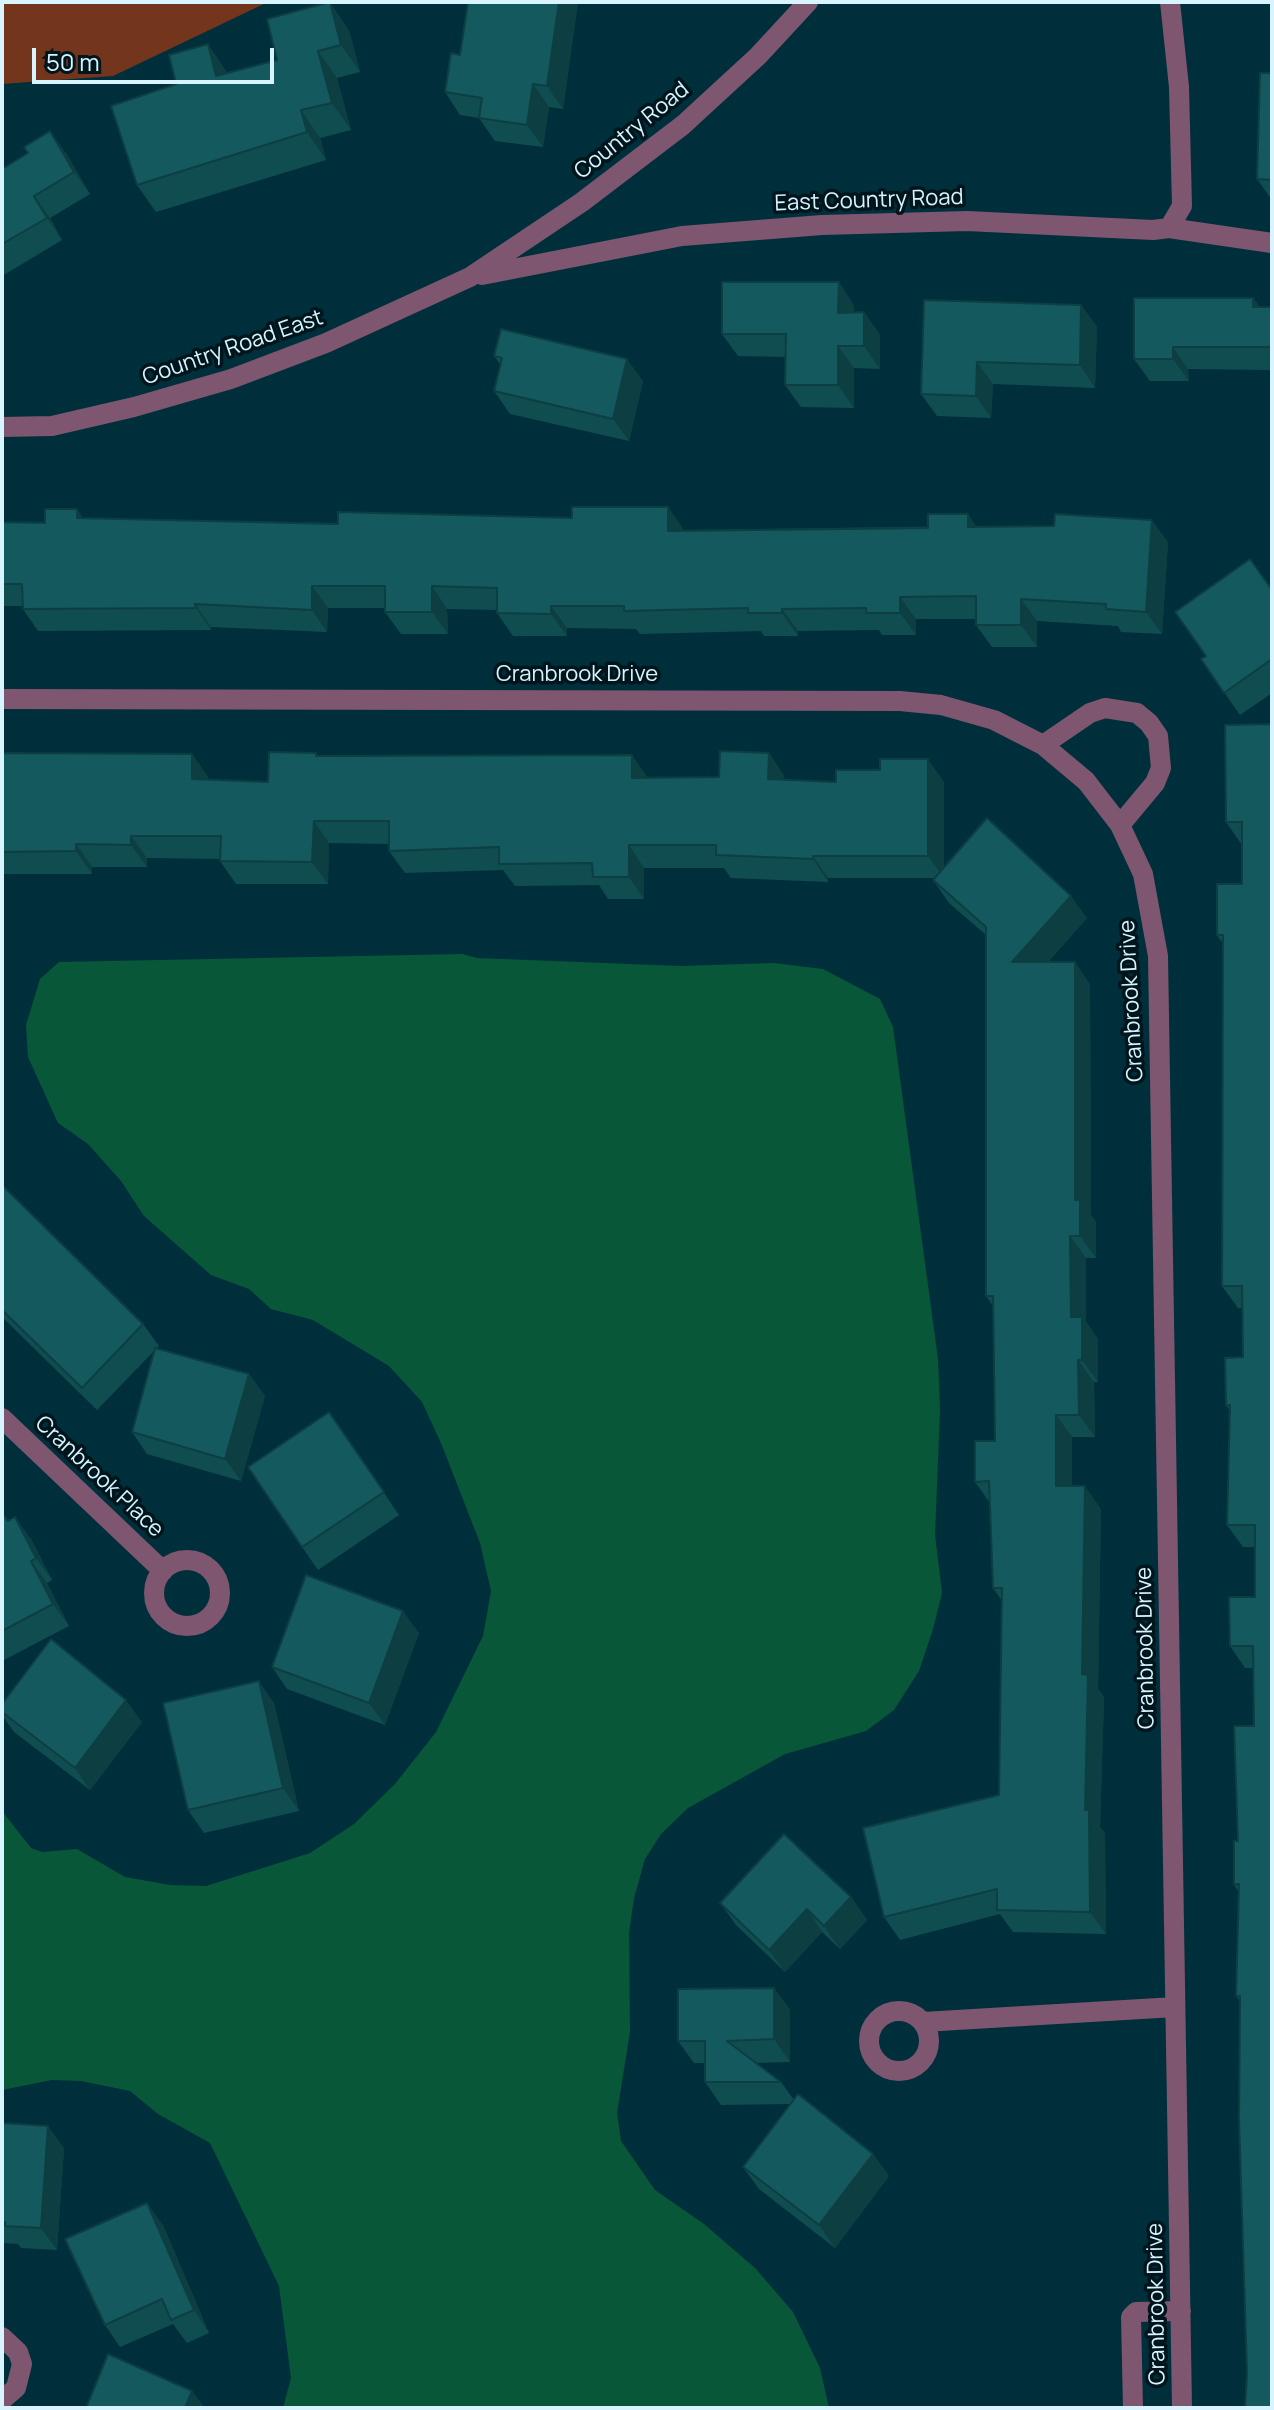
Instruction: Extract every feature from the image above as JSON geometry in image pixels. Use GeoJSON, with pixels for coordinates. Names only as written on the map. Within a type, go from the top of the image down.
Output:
{"type":"FeatureCollection","features":[{"type":"Feature","properties":{"kind":"street","name":"Country Road"},"geometry":{"type":"LineString","coordinates":[[470,277],[582,202],[683,125],[758,56],[808,2]]}},
{"type":"Feature","properties":{"kind":"street"},"geometry":{"type":"LineString","coordinates":[[1169,228],[1182,206],[1179,87],[1170,2]]}},
{"type":"Feature","properties":{"kind":"street","name":"East Country Road"},"geometry":{"type":"LineString","coordinates":[[470,277],[682,236],[822,225],[967,221],[1153,230],[1169,228],[1272,243]]}},
{"type":"Feature","properties":{"kind":"street","name":"Country Road East"},"geometry":{"type":"LineString","coordinates":[[2,427],[52,426],[134,407],[231,379],[326,343],[470,277]]}},
{"type":"Feature","properties":{"kind":"street","name":"Cranbrook Drive"},"geometry":{"type":"LineString","coordinates":[[2,699],[900,701],[968,710],[1043,745],[1086,781],[1120,825],[1143,874],[1158,956],[1182,2408]]}},
{"type":"Feature","properties":{"kind":"street"},"geometry":{"type":"LineString","coordinates":[[1043,745],[1090,713],[1105,708],[1137,713],[1149,723],[1158,736],[1161,768],[1155,783],[1120,825]]}},
{"type":"Feature","properties":{"kind":"street","name":"Cranbrook Place"},"geometry":{"type":"LineString","coordinates":[[2,1418],[163,1571]]}},
{"type":"Feature","properties":{"kind":"street"},"geometry":{"type":"LineString","coordinates":[[923,2022],[1175,2007]]}},
{"type":"Feature","properties":{"kind":"street"},"geometry":{"type":"LineString","coordinates":[[1133,2408],[1131,2317],[1136,2312],[1181,2311]]}},
{"type":"Feature","properties":{"kind":"street"},"geometry":{"type":"LineString","coordinates":[[2,2337],[18,2352],[22,2364],[16,2388],[2,2400]]}},
{"type":"Feature","properties":{"kind":"shaded area"},"geometry":{"type":"Polygon","coordinates":[[[2,2],[268,2],[113,76],[2,84],[2,2]]]}},
{"type":"Feature","properties":{"kind":"shaded area"},"geometry":{"type":"Polygon","coordinates":[[[462,954],[477,958],[681,966],[774,963],[823,969],[880,999],[893,1027],[938,1359],[940,1410],[935,1535],[942,1593],[933,1629],[919,1671],[894,1710],[866,1731],[785,1754],[688,1808],[661,1834],[645,1859],[634,1898],[629,1933],[630,2032],[617,2113],[621,2141],[655,2190],[704,2224],[755,2268],[793,2312],[820,2368],[829,2408],[283,2408],[291,2378],[279,2286],[210,2143],[158,2114],[130,2091],[81,2081],[52,2080],[2,2090],[2,1811],[31,1848],[42,1852],[77,1849],[125,1877],[170,1885],[206,1886],[310,1853],[354,1824],[395,1784],[436,1732],[483,1636],[491,1591],[480,1543],[441,1443],[422,1402],[389,1366],[313,1320],[271,1309],[249,1289],[211,1275],[144,1216],[121,1181],[88,1144],[58,1123],[28,1057],[26,1025],[40,979],[59,962],[462,954]]]}},
{"type":"Feature","properties":{"kind":"building"},"geometry":{"type":"Polygon","coordinates":[[[330,2],[341,45],[318,51],[332,103],[301,110],[307,132],[137,185],[111,106],[176,84],[169,55],[208,44],[216,76],[277,60],[267,19],[330,2]]]}},
{"type":"Feature","properties":{"kind":"building"},"geometry":{"type":"Polygon","coordinates":[[[468,2],[559,2],[547,86],[533,84],[527,125],[479,118],[482,98],[445,92],[451,53],[460,55],[468,2]]]}},
{"type":"Feature","properties":{"kind":"building"},"geometry":{"type":"Polygon","coordinates":[[[1260,73],[1272,73],[1272,180],[1257,179],[1260,73]]]}},
{"type":"Feature","properties":{"kind":"building"},"geometry":{"type":"Polygon","coordinates":[[[50,131],[74,172],[34,196],[47,218],[2,244],[2,169],[28,153],[24,147],[50,131]]]}},
{"type":"Feature","properties":{"kind":"building"},"geometry":{"type":"Polygon","coordinates":[[[722,282],[839,282],[838,313],[864,312],[864,346],[838,346],[838,385],[785,385],[786,334],[722,334],[722,282]]]}},
{"type":"Feature","properties":{"kind":"building"},"geometry":{"type":"Polygon","coordinates":[[[1134,298],[1253,298],[1253,307],[1272,307],[1272,347],[1173,347],[1173,359],[1134,359],[1134,298]]]}},
{"type":"Feature","properties":{"kind":"building"},"geometry":{"type":"Polygon","coordinates":[[[924,300],[1081,305],[1080,365],[977,362],[976,396],[921,394],[924,300]]]}},
{"type":"Feature","properties":{"kind":"building"},"geometry":{"type":"Polygon","coordinates":[[[501,329],[627,359],[613,419],[494,391],[502,358],[494,356],[501,329]]]}},
{"type":"Feature","properties":{"kind":"building"},"geometry":{"type":"Polygon","coordinates":[[[572,507],[668,507],[668,531],[928,528],[928,514],[968,514],[968,527],[1054,526],[1055,514],[1152,520],[1146,612],[1106,609],[1106,604],[1021,599],[1021,625],[976,625],[976,596],[900,597],[900,613],[866,613],[866,608],[782,609],[782,613],[748,613],[748,608],[624,611],[624,606],[551,606],[551,614],[497,613],[497,588],[432,586],[432,612],[385,612],[385,586],[312,586],[312,610],[195,604],[196,608],[23,609],[22,584],[2,584],[2,522],[45,523],[45,509],[77,509],[77,518],[338,524],[338,512],[572,518],[572,507]]]}},
{"type":"Feature","properties":{"kind":"building"},"geometry":{"type":"Polygon","coordinates":[[[1250,559],[1272,590],[1272,659],[1224,693],[1201,659],[1206,656],[1175,612],[1250,559]]]}},
{"type":"Feature","properties":{"kind":"building"},"geometry":{"type":"Polygon","coordinates":[[[1272,724],[1272,2408],[1245,2408],[1247,2373],[1239,2119],[1240,1996],[1236,1996],[1239,1884],[1234,1884],[1234,1841],[1238,1841],[1234,1726],[1254,1726],[1253,1646],[1230,1646],[1229,1597],[1255,1597],[1255,1525],[1227,1525],[1230,1405],[1226,1405],[1225,1358],[1243,1357],[1242,1286],[1222,1286],[1223,935],[1217,935],[1217,884],[1242,884],[1242,822],[1226,822],[1225,725],[1272,724]]]}},
{"type":"Feature","properties":{"kind":"building"},"geometry":{"type":"Polygon","coordinates":[[[720,751],[769,753],[768,779],[836,782],[836,770],[880,770],[880,759],[928,759],[928,856],[813,856],[813,859],[716,855],[716,845],[629,845],[629,877],[593,877],[592,863],[499,864],[499,847],[389,851],[389,821],[314,821],[312,862],[220,861],[221,836],[131,836],[131,845],[76,844],[76,851],[2,852],[2,753],[192,754],[192,779],[268,782],[269,752],[316,753],[316,756],[632,755],[632,778],[719,777],[720,751]]]}},
{"type":"Feature","properties":{"kind":"building"},"geometry":{"type":"Polygon","coordinates":[[[987,818],[1071,896],[1012,962],[1075,962],[1075,1200],[1080,1200],[1080,1236],[1070,1236],[1071,1317],[1082,1317],[1082,1360],[1078,1360],[1079,1415],[1056,1415],[1056,1486],[1085,1486],[1082,1674],[1088,1675],[1085,1810],[1089,1810],[1090,1912],[997,1910],[997,1889],[884,1917],[863,1828],[999,1795],[1002,1588],[993,1588],[989,1481],[975,1482],[975,1441],[995,1441],[993,1296],[986,1296],[986,927],[933,880],[987,818]]]}},
{"type":"Feature","properties":{"kind":"building"},"geometry":{"type":"Polygon","coordinates":[[[2,1185],[143,1324],[82,1388],[2,1310],[2,1185]]]}},
{"type":"Feature","properties":{"kind":"building"},"geometry":{"type":"Polygon","coordinates":[[[155,1348],[249,1374],[225,1459],[132,1432],[155,1348]]]}},
{"type":"Feature","properties":{"kind":"building"},"geometry":{"type":"Polygon","coordinates":[[[329,1412],[384,1492],[302,1547],[248,1467],[329,1412]]]}},
{"type":"Feature","properties":{"kind":"building"},"geometry":{"type":"Polygon","coordinates":[[[2,1514],[8,1521],[15,1517],[36,1558],[31,1561],[53,1604],[2,1631],[2,1514]]]}},
{"type":"Feature","properties":{"kind":"building"},"geometry":{"type":"Polygon","coordinates":[[[306,1575],[403,1611],[369,1703],[272,1667],[306,1575]]]}},
{"type":"Feature","properties":{"kind":"building"},"geometry":{"type":"Polygon","coordinates":[[[51,1639],[126,1700],[75,1768],[2,1712],[2,1704],[51,1639]]]}},
{"type":"Feature","properties":{"kind":"building"},"geometry":{"type":"Polygon","coordinates":[[[259,1681],[283,1788],[188,1810],[163,1703],[259,1681]]]}},
{"type":"Feature","properties":{"kind":"building"},"geometry":{"type":"Polygon","coordinates":[[[784,1834],[851,1897],[824,1926],[807,1909],[769,1950],[720,1903],[784,1834]]]}},
{"type":"Feature","properties":{"kind":"building"},"geometry":{"type":"Polygon","coordinates":[[[774,1988],[774,2039],[727,2041],[781,2082],[705,2082],[705,2041],[678,2041],[678,1989],[774,1988]]]}},
{"type":"Feature","properties":{"kind":"building"},"geometry":{"type":"Polygon","coordinates":[[[798,2094],[873,2154],[819,2225],[743,2167],[798,2094]]]}},
{"type":"Feature","properties":{"kind":"building"},"geometry":{"type":"Polygon","coordinates":[[[2,2123],[48,2126],[41,2228],[5,2226],[2,2222],[2,2123]]]}},
{"type":"Feature","properties":{"kind":"building"},"geometry":{"type":"Polygon","coordinates":[[[147,2203],[194,2310],[171,2320],[162,2299],[105,2325],[65,2239],[147,2203]]]}},
{"type":"Feature","properties":{"kind":"building"},"geometry":{"type":"Polygon","coordinates":[[[108,2354],[192,2391],[185,2408],[86,2408],[108,2354]]]}}]}
